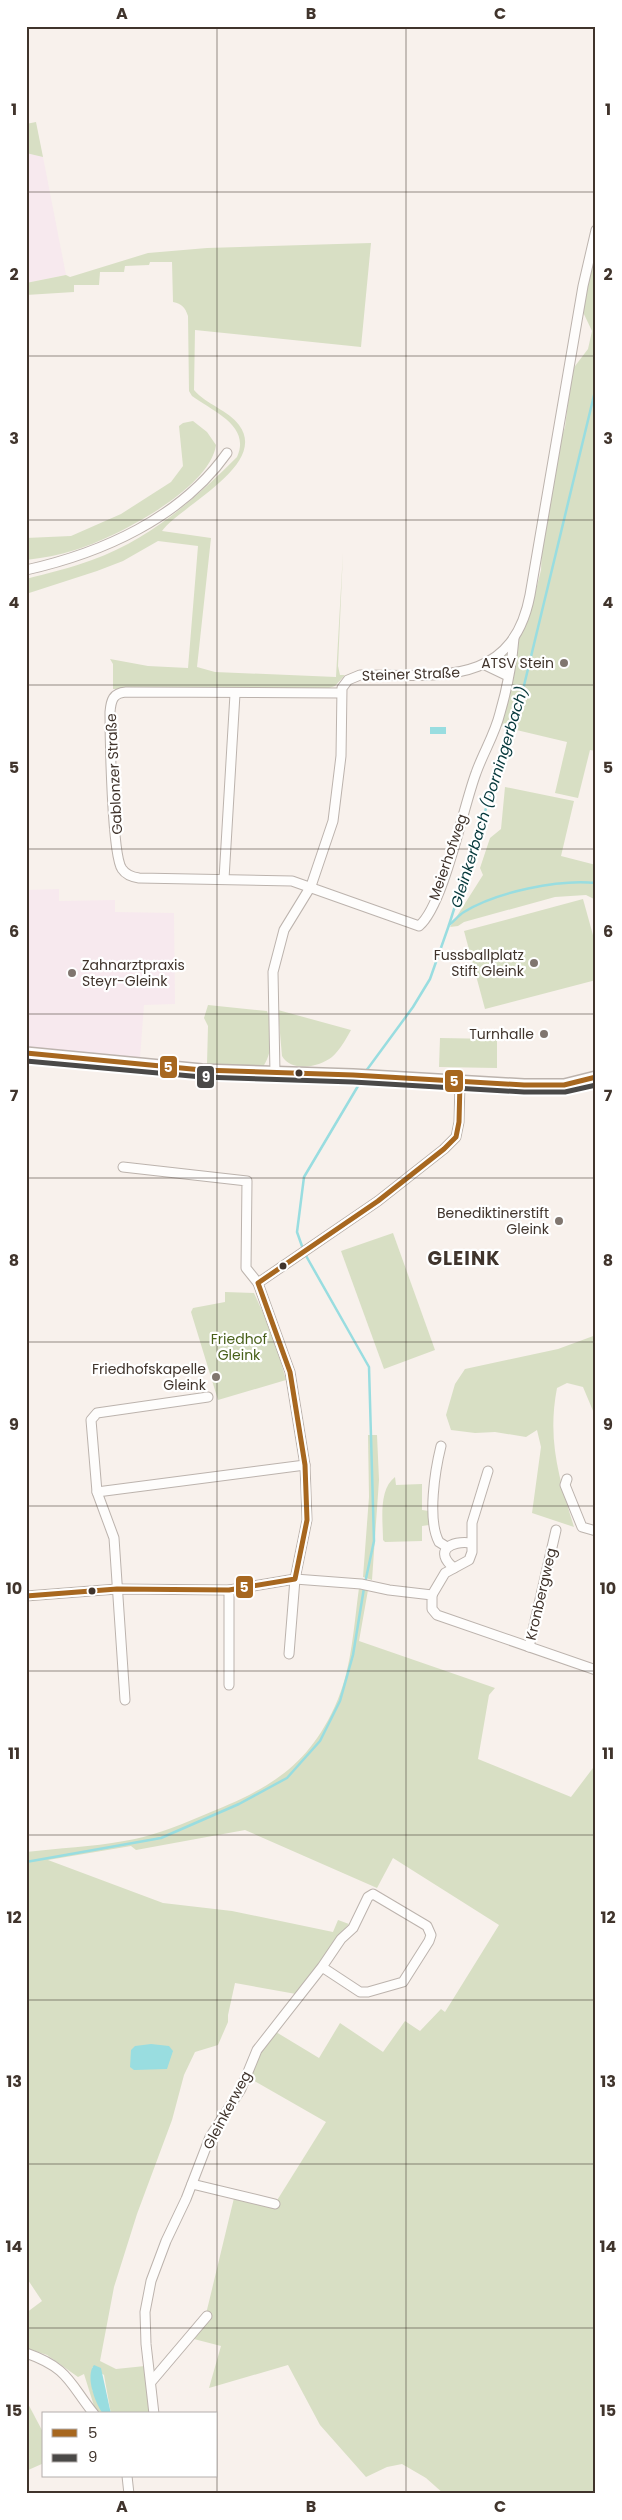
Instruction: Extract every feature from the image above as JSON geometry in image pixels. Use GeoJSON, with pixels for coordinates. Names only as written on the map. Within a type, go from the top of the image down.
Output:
{"type":"FeatureCollection","features":[{"type":"Feature","properties":{"kind":"street","name":"Steiner Straße"},"geometry":{"type":"LineString","coordinates":[[341,693],[348,680],[360,675],[466,672],[485,665],[514,638],[527,611],[584,278],[596,230]]}},
{"type":"Feature","properties":{"kind":"street"},"geometry":{"type":"LineString","coordinates":[[26,570],[86,554],[135,531],[178,503],[210,474],[227,453]]}},
{"type":"Feature","properties":{"kind":"street","name":"Meierhofweg"},"geometry":{"type":"LineString","coordinates":[[311,886],[415,926],[423,922],[450,859],[472,785],[496,726],[508,676],[514,638]]}},
{"type":"Feature","properties":{"kind":"street"},"geometry":{"type":"LineString","coordinates":[[485,665],[508,676]]}},
{"type":"Feature","properties":{"kind":"street","name":"Gablonzer Straße"},"geometry":{"type":"LineString","coordinates":[[311,886],[292,881],[138,878],[132,877],[122,869],[118,857],[113,803],[110,712],[112,698],[122,693],[341,693]]}},
{"type":"Feature","properties":{"kind":"street"},"geometry":{"type":"LineString","coordinates":[[275,1073],[272,980],[276,952],[284,930],[311,886],[327,841],[337,800],[342,728],[341,693]]}},
{"type":"Feature","properties":{"kind":"street"},"geometry":{"type":"LineString","coordinates":[[224,879],[235,694]]}},
{"type":"Feature","properties":{"kind":"street"},"geometry":{"type":"LineString","coordinates":[[26,1053],[179,1069],[460,1082],[564,1085],[596,1076]]}},
{"type":"Feature","properties":{"kind":"street"},"geometry":{"type":"LineString","coordinates":[[258,1283],[378,1201],[456,1137],[459,1122],[460,1082]]}},
{"type":"Feature","properties":{"kind":"street"},"geometry":{"type":"LineString","coordinates":[[123,1167],[247,1181],[246,1268],[258,1283],[290,1372],[305,1466],[307,1520],[295,1579],[289,1654]]}},
{"type":"Feature","properties":{"kind":"street"},"geometry":{"type":"LineString","coordinates":[[125,1700],[114,1538],[97,1492],[91,1420],[97,1413],[208,1398]]}},
{"type":"Feature","properties":{"kind":"street"},"geometry":{"type":"LineString","coordinates":[[441,1446],[438,1459],[433,1523],[434,1534],[439,1542],[447,1547]]}},
{"type":"Feature","properties":{"kind":"street"},"geometry":{"type":"LineString","coordinates":[[97,1492],[305,1466]]}},
{"type":"Feature","properties":{"kind":"street"},"geometry":{"type":"LineString","coordinates":[[488,1471],[472,1523],[469,1560],[445,1573],[432,1595],[432,1609],[437,1615],[529,1647]]}},
{"type":"Feature","properties":{"kind":"street"},"geometry":{"type":"LineString","coordinates":[[567,1479],[565,1485],[582,1527],[596,1531]]}},
{"type":"Feature","properties":{"kind":"street","name":"Kronbergweg"},"geometry":{"type":"LineString","coordinates":[[556,1530],[529,1647],[596,1670]]}},
{"type":"Feature","properties":{"kind":"street"},"geometry":{"type":"LineString","coordinates":[[454,1568],[446,1558],[445,1552],[447,1547],[456,1542],[471,1543]]}},
{"type":"Feature","properties":{"kind":"street"},"geometry":{"type":"LineString","coordinates":[[26,1596],[116,1589],[229,1590],[295,1579],[361,1584],[432,1595]]}},
{"type":"Feature","properties":{"kind":"street"},"geometry":{"type":"LineString","coordinates":[[229,1590],[229,1685]]}},
{"type":"Feature","properties":{"kind":"street","name":"Gleinkerweg"},"geometry":{"type":"LineString","coordinates":[[154,2412],[145,2334],[148,2292],[160,2257],[210,2137],[241,2089],[257,2050],[322,1967],[341,1939],[353,1928],[368,1897],[373,1894],[427,1926],[430,1930],[429,1942],[407,1977],[398,1985],[360,1992],[322,1967]]}},
{"type":"Feature","properties":{"kind":"street"},"geometry":{"type":"LineString","coordinates":[[192,2184],[275,2204]]}},
{"type":"Feature","properties":{"kind":"street"},"geometry":{"type":"LineString","coordinates":[[151,2382],[207,2316]]}},
{"type":"Feature","properties":{"kind":"street"},"geometry":{"type":"LineString","coordinates":[[26,2353],[45,2361],[63,2373],[77,2388],[93,2412]]}},
{"type":"Feature","properties":{"kind":"street"},"geometry":{"type":"LineString","coordinates":[[127,2478],[129,2494]]}},
{"type":"Feature","properties":{"kind":"shaded area"},"geometry":{"type":"Polygon","coordinates":[[[26,153],[43,157],[66,275],[26,283],[26,153]]]}},
{"type":"Feature","properties":{"kind":"shaded area"},"geometry":{"type":"Polygon","coordinates":[[[59,889],[59,901],[115,900],[115,912],[174,913],[175,1004],[144,1005],[140,1058],[26,1048],[26,890],[59,889]]]}},
{"type":"Feature","properties":{"kind":"green space"},"geometry":{"type":"Polygon","coordinates":[[[36,122],[43,157],[26,153],[26,124],[36,122]]]}},
{"type":"Feature","properties":{"kind":"green space","name":"ATSV Stein"},"geometry":{"type":"Polygon","coordinates":[[[596,242],[596,751],[590,750],[578,798],[555,793],[567,742],[500,726],[518,641],[529,618],[541,570],[542,546],[561,438],[565,427],[572,370],[588,349],[592,331],[582,310],[596,242]]]}},
{"type":"Feature","properties":{"kind":"green space"},"geometry":{"type":"Polygon","coordinates":[[[371,243],[361,347],[195,330],[194,390],[234,420],[239,425],[245,440],[242,455],[233,470],[162,531],[211,538],[197,667],[215,672],[336,677],[343,552],[338,666],[340,675],[345,675],[335,686],[326,689],[113,689],[113,664],[110,659],[148,666],[188,668],[198,546],[158,541],[123,561],[26,594],[26,579],[92,560],[152,530],[188,503],[237,457],[240,446],[239,437],[235,428],[228,421],[192,396],[189,391],[188,316],[183,306],[173,302],[172,262],[150,262],[149,265],[125,266],[124,272],[100,272],[99,285],[74,285],[74,292],[26,295],[26,283],[66,275],[70,277],[148,253],[207,248],[371,243]]]}},
{"type":"Feature","properties":{"kind":"green space"},"geometry":{"type":"Polygon","coordinates":[[[193,421],[207,432],[216,445],[210,462],[197,478],[179,494],[136,523],[113,535],[75,550],[26,560],[26,538],[71,536],[121,514],[171,482],[183,466],[179,426],[193,421]]]}},
{"type":"Feature","properties":{"kind":"green space"},"geometry":{"type":"Polygon","coordinates":[[[510,649],[505,667],[495,664],[495,661],[510,649]]]}},
{"type":"Feature","properties":{"kind":"green space"},"geometry":{"type":"Polygon","coordinates":[[[505,787],[574,801],[561,856],[596,865],[596,900],[586,895],[555,897],[450,927],[483,875],[480,868],[490,838],[501,829],[505,787]]]}},
{"type":"Feature","properties":{"kind":"green space","name":"Fussballplatz Stift Gleink"},"geometry":{"type":"Polygon","coordinates":[[[583,899],[596,946],[596,980],[485,1009],[464,931],[583,899]]]}},
{"type":"Feature","properties":{"kind":"green space"},"geometry":{"type":"Polygon","coordinates":[[[208,1005],[267,1011],[271,1025],[271,1047],[263,1067],[207,1064],[208,1026],[204,1018],[208,1005]]]}},
{"type":"Feature","properties":{"kind":"green space"},"geometry":{"type":"Polygon","coordinates":[[[278,1010],[351,1030],[338,1051],[327,1061],[306,1067],[292,1065],[282,1056],[278,1010]]]}},
{"type":"Feature","properties":{"kind":"green space"},"geometry":{"type":"Polygon","coordinates":[[[440,1038],[497,1039],[497,1068],[439,1067],[440,1038]]]}},
{"type":"Feature","properties":{"kind":"green space"},"geometry":{"type":"Polygon","coordinates":[[[393,1233],[435,1350],[384,1369],[341,1251],[393,1233]]]}},
{"type":"Feature","properties":{"kind":"green space","name":"Friedhof Gleink"},"geometry":{"type":"Polygon","coordinates":[[[225,1292],[254,1293],[273,1335],[286,1380],[218,1400],[191,1312],[193,1308],[225,1302],[225,1292]]]}},
{"type":"Feature","properties":{"kind":"green space"},"geometry":{"type":"Polygon","coordinates":[[[596,1335],[596,1418],[583,1387],[567,1383],[557,1388],[554,1407],[553,1425],[556,1459],[574,1527],[532,1513],[541,1447],[537,1430],[526,1437],[495,1432],[475,1433],[451,1430],[446,1415],[455,1384],[465,1369],[558,1349],[596,1335]]]}},
{"type":"Feature","properties":{"kind":"green space"},"geometry":{"type":"Polygon","coordinates":[[[368,1435],[377,1435],[379,1480],[372,1580],[363,1577],[369,1497],[368,1435]]]}},
{"type":"Feature","properties":{"kind":"green space"},"geometry":{"type":"Polygon","coordinates":[[[395,1477],[396,1485],[422,1484],[422,1510],[429,1511],[429,1525],[422,1526],[422,1541],[385,1542],[383,1540],[382,1515],[384,1498],[386,1490],[395,1477]]]}},
{"type":"Feature","properties":{"kind":"green space"},"geometry":{"type":"Polygon","coordinates":[[[359,1588],[368,1590],[359,1641],[495,1688],[489,1695],[478,1759],[571,1797],[596,1764],[596,2494],[444,2494],[426,2478],[402,2464],[387,2467],[366,2477],[320,2425],[288,2365],[209,2388],[221,2346],[190,2338],[206,2314],[234,2198],[276,2202],[326,2122],[249,2078],[258,2055],[276,2032],[319,2058],[340,2023],[383,2052],[405,2021],[420,2031],[441,2009],[445,2012],[499,1925],[393,1858],[377,1888],[245,1830],[136,1850],[131,1846],[48,1860],[163,1903],[232,1911],[333,1932],[338,1920],[349,1924],[338,1936],[324,1960],[296,1994],[235,1983],[228,2022],[218,2045],[195,2052],[184,2075],[172,2120],[137,2214],[114,2287],[100,2361],[116,2369],[145,2366],[150,2412],[111,2412],[104,2375],[92,2367],[92,2389],[102,2412],[98,2412],[84,2374],[78,2377],[47,2355],[26,2348],[26,2313],[42,2301],[26,2277],[26,1852],[112,1843],[153,1834],[190,1821],[245,1797],[283,1774],[299,1760],[313,1743],[338,1699],[343,1686],[354,1630],[359,1588]]]}},
{"type":"Feature","properties":{"kind":"green space"},"geometry":{"type":"Polygon","coordinates":[[[26,2400],[42,2430],[42,2464],[26,2471],[26,2400]]]}},
{"type":"Feature","properties":{"kind":"water"},"geometry":{"type":"Polygon","coordinates":[[[430,727],[446,727],[446,734],[430,734],[430,727]]]}},
{"type":"Feature","properties":{"kind":"water"},"geometry":{"type":"Polygon","coordinates":[[[151,2044],[169,2046],[173,2051],[167,2069],[134,2070],[130,2067],[131,2050],[135,2046],[151,2044]]]}},
{"type":"Feature","properties":{"kind":"water"},"geometry":{"type":"Polygon","coordinates":[[[94,2365],[101,2368],[111,2412],[102,2412],[94,2397],[90,2376],[94,2365]]]}},
{"type":"Feature","properties":{"kind":"waterway","name":"Gleinkerbach (Dorningerbach)"},"geometry":{"type":"LineString","coordinates":[[366,1071],[413,1007],[430,979],[449,925],[521,698],[596,387]]}},
{"type":"Feature","properties":{"kind":"waterway"},"geometry":{"type":"LineString","coordinates":[[449,925],[462,913],[477,905],[510,893],[546,885],[581,882],[596,883]]}},
{"type":"Feature","properties":{"kind":"waterway","name":"Gleinkerbach (Dorningerbach)"},"geometry":{"type":"LineString","coordinates":[[303,1249],[297,1232],[304,1177],[358,1086]]}},
{"type":"Feature","properties":{"kind":"waterway","name":"Gleinkerbach (Dorningerbach)"},"geometry":{"type":"LineString","coordinates":[[305,1254],[369,1367],[374,1541],[365,1583]]}},
{"type":"Feature","properties":{"kind":"waterway","name":"Gleinkerbach (Dorningerbach)"},"geometry":{"type":"LineString","coordinates":[[26,1862],[161,1838],[239,1804],[287,1778],[320,1741],[340,1701],[353,1655],[364,1588]]}},
{"type":"Feature","properties":{"kind":"transit line","name":"5"},"geometry":{"type":"LineString","coordinates":[[26,1053],[202,1070],[353,1075],[524,1085],[564,1085],[596,1077]]}},
{"type":"Feature","properties":{"kind":"transit line","name":"9"},"geometry":{"type":"LineString","coordinates":[[26,1061],[202,1077],[353,1082],[524,1092],[565,1092],[596,1085]]}},
{"type":"Feature","properties":{"kind":"transit line","name":"5"},"geometry":{"type":"LineString","coordinates":[[26,1596],[117,1589],[229,1590],[295,1579],[307,1520],[305,1465],[290,1372],[258,1283],[378,1201],[444,1149],[456,1137],[459,1122],[460,1082]]}},
{"type":"Feature","properties":{"kind":"place","name":"ATSV Stein"},"geometry":{"type":"Point","coordinates":[564,663]}},
{"type":"Feature","properties":{"kind":"place","name":"Fussballplatz Stift Gleink"},"geometry":{"type":"Point","coordinates":[534,963]}},
{"type":"Feature","properties":{"kind":"place","name":"Zahnarztpraxis Steyr-Gleink"},"geometry":{"type":"Point","coordinates":[72,973]}},
{"type":"Feature","properties":{"kind":"place","name":"Turnhalle"},"geometry":{"type":"Point","coordinates":[544,1034]}},
{"type":"Feature","properties":{"kind":"place","name":"Benediktinerstift Gleink"},"geometry":{"type":"Point","coordinates":[559,1221]}},
{"type":"Feature","properties":{"kind":"place","name":"Friedhofskapelle Gleink"},"geometry":{"type":"Point","coordinates":[216,1377]}},
{"type":"Feature","properties":{"kind":"district","name":"GLEINK"},"geometry":{"type":"Point","coordinates":[464,1258]}}]}
